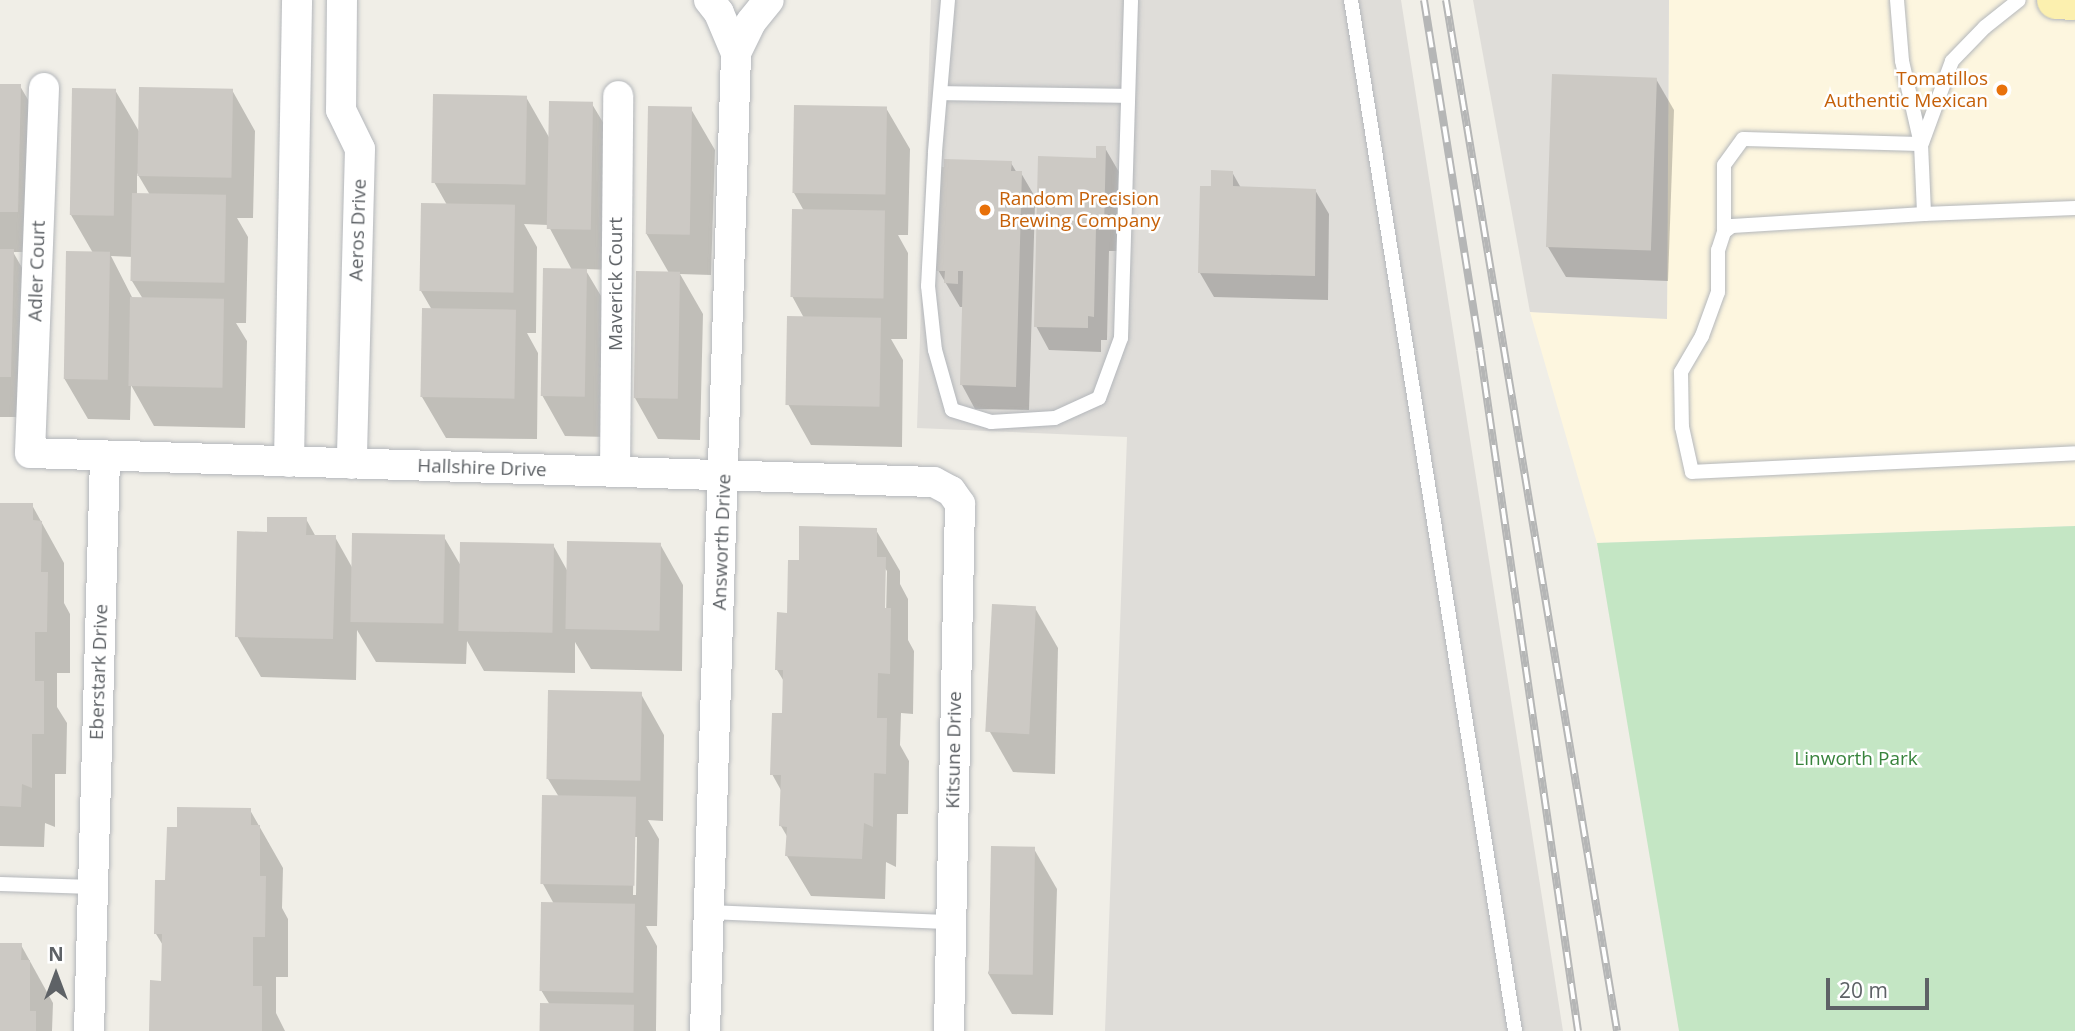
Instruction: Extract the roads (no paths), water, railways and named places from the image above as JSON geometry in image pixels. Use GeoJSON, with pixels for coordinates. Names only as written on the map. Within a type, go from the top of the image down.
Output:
{"type":"FeatureCollection","features":[{"type":"Feature","properties":{"kind":"main road"},"geometry":{"type":"LineString","coordinates":[[2056,0],[2075,1]]}},
{"type":"Feature","properties":{"kind":"street"},"geometry":{"type":"LineString","coordinates":[[289,462],[297,0]]}},
{"type":"Feature","properties":{"kind":"street","name":"Aeros Drive"},"geometry":{"type":"LineString","coordinates":[[342,0],[341,110],[360,149],[352,464]]}},
{"type":"Feature","properties":{"kind":"street","name":"Answorth Drive"},"geometry":{"type":"LineString","coordinates":[[709,0],[719,13],[736,53]]}},
{"type":"Feature","properties":{"kind":"street","name":"Answorth Drive"},"geometry":{"type":"LineString","coordinates":[[705,1031],[736,53],[751,22],[769,0]]}},
{"type":"Feature","properties":{"kind":"street","name":"Adler Court"},"geometry":{"type":"LineString","coordinates":[[30,453],[44,88]]}},
{"type":"Feature","properties":{"kind":"street","name":"Maverick Court"},"geometry":{"type":"LineString","coordinates":[[615,472],[618,96]]}},
{"type":"Feature","properties":{"kind":"street","name":"Hallshire Drive"},"geometry":{"type":"LineString","coordinates":[[30,453],[934,482]]}},
{"type":"Feature","properties":{"kind":"street","name":"Eberstark Drive"},"geometry":{"type":"LineString","coordinates":[[89,1031],[105,457]]}},
{"type":"Feature","properties":{"kind":"street","name":"Kitsune Drive"},"geometry":{"type":"LineString","coordinates":[[934,482],[951,491],[960,505],[949,1031]]}},
{"type":"Feature","properties":{"kind":"lane"},"geometry":{"type":"LineString","coordinates":[[948,0],[935,153],[929,286],[935,350],[952,410],[992,422],[1055,418],[1099,398],[1121,338],[1131,0]]}},
{"type":"Feature","properties":{"kind":"lane"},"geometry":{"type":"LineString","coordinates":[[1351,0],[1515,1031]]}},
{"type":"Feature","properties":{"kind":"lane"},"geometry":{"type":"LineString","coordinates":[[1897,0],[1902,61],[1921,144],[1924,214]]}},
{"type":"Feature","properties":{"kind":"lane"},"geometry":{"type":"LineString","coordinates":[[1921,144],[1952,61],[1984,27],[2019,0]]}},
{"type":"Feature","properties":{"kind":"lane"},"geometry":{"type":"LineString","coordinates":[[941,93],[1128,96]]}},
{"type":"Feature","properties":{"kind":"lane"},"geometry":{"type":"LineString","coordinates":[[1921,144],[1743,139],[1724,165],[1724,232],[1718,250],[1718,292],[1702,337],[1681,372],[1682,427],[1692,472],[2075,453]]}},
{"type":"Feature","properties":{"kind":"lane"},"geometry":{"type":"LineString","coordinates":[[1724,232],[1732,226],[2075,208]]}},
{"type":"Feature","properties":{"kind":"lane"},"geometry":{"type":"LineString","coordinates":[[0,884],[93,887]]}},
{"type":"Feature","properties":{"kind":"lane"},"geometry":{"type":"LineString","coordinates":[[710,912],[950,922]]}},
{"type":"Feature","properties":{"kind":"railway"},"geometry":{"type":"LineString","coordinates":[[1424,0],[1480,350],[1578,1031]]}},
{"type":"Feature","properties":{"kind":"railway"},"geometry":{"type":"LineString","coordinates":[[1446,0],[1617,1031]]}},
{"type":"Feature","properties":{"kind":"place","name":"Tomatillos Authentic Mexican"},"geometry":{"type":"Point","coordinates":[2002,90]}},
{"type":"Feature","properties":{"kind":"place","name":"Random Precision Brewing Company"},"geometry":{"type":"Point","coordinates":[985,210]}},
{"type":"Feature","properties":{"kind":"park label","name":"Linworth Park"},"geometry":{"type":"Point","coordinates":[1856,759]}}]}
